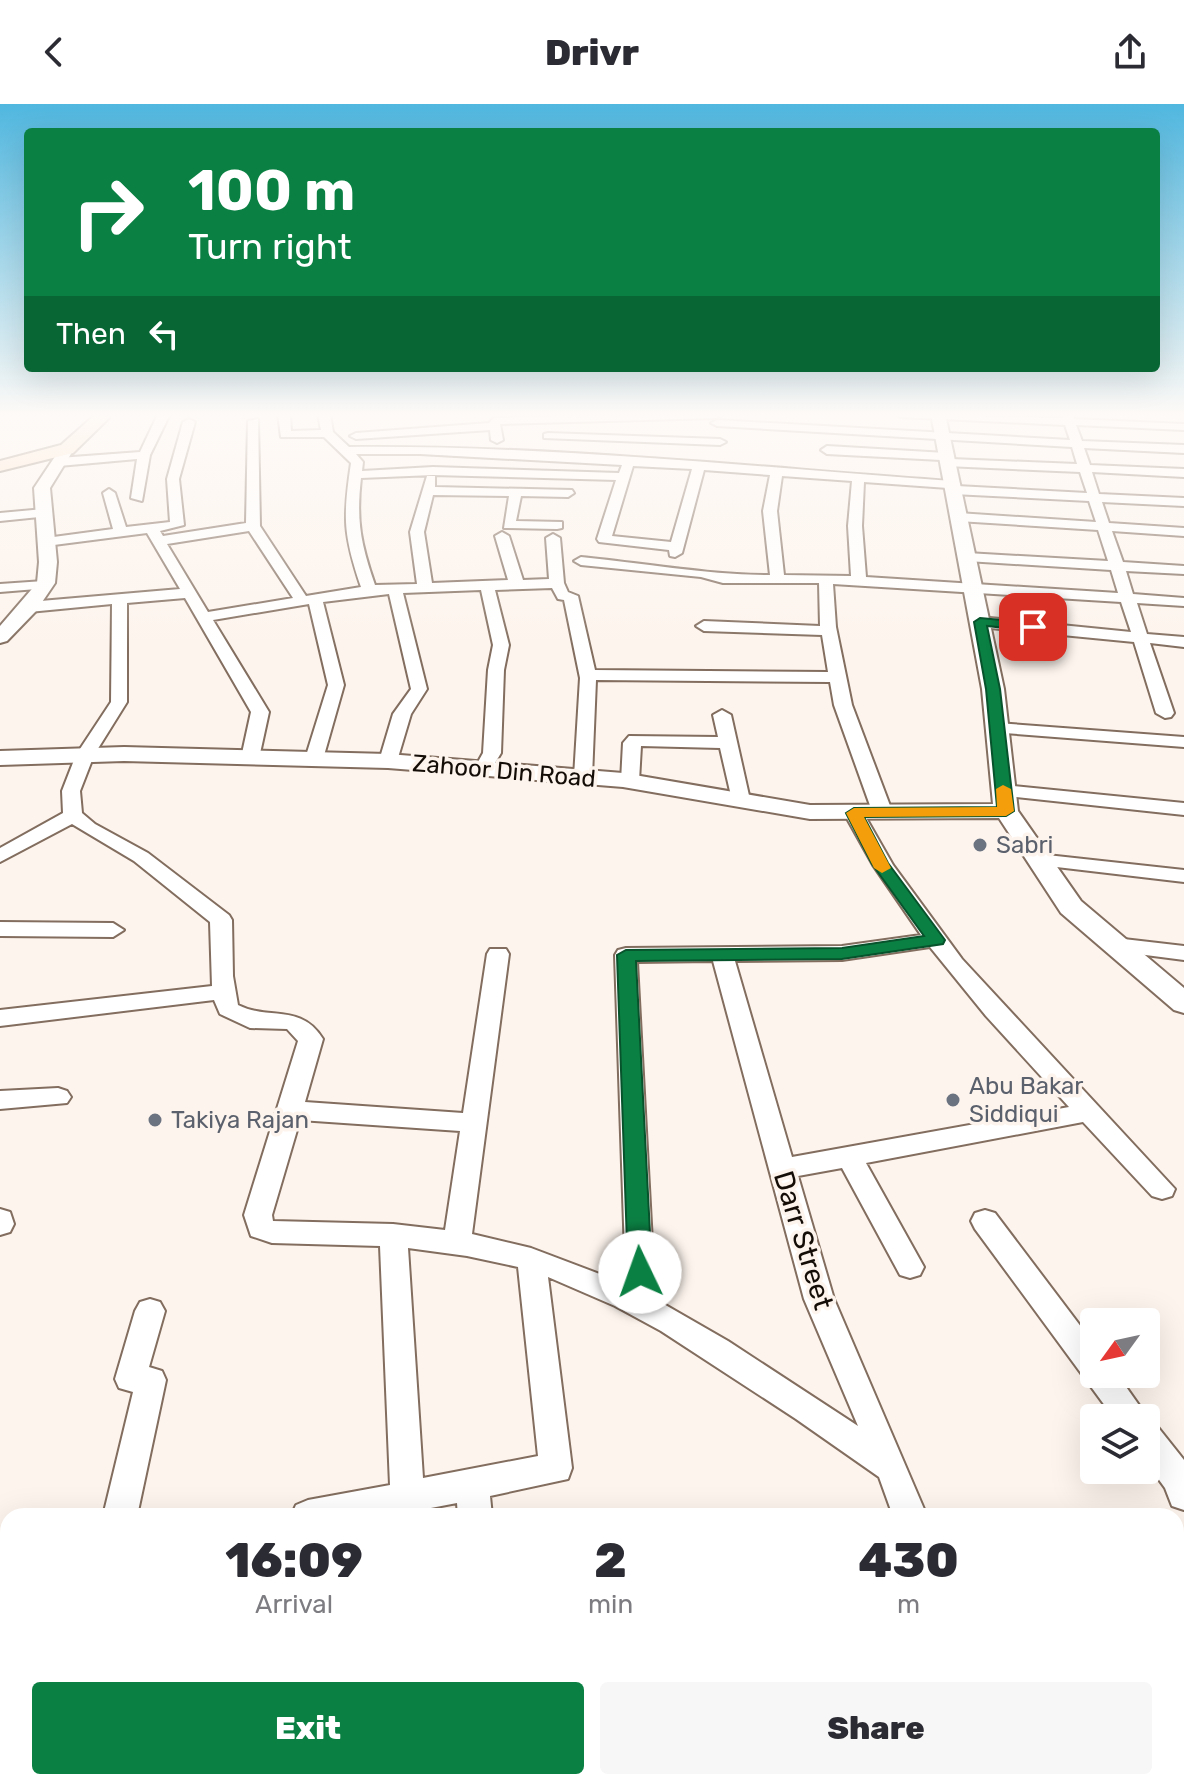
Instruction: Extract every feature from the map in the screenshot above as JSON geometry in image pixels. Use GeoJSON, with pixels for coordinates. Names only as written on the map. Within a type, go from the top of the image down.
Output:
{"type":"FeatureCollection","features":[{"type":"Feature","properties":{"kind":"street"},"geometry":{"type":"LineString","coordinates":[[0,637],[29,607],[44,585],[48,562],[42,493]]}},
{"type":"Feature","properties":{"kind":"street"},"geometry":{"type":"LineString","coordinates":[[109,493],[121,532]]}},
{"type":"Feature","properties":{"kind":"street"},"geometry":{"type":"LineString","coordinates":[[137,498],[138,493]]}},
{"type":"Feature","properties":{"kind":"street"},"geometry":{"type":"LineString","coordinates":[[155,535],[177,525],[174,493]]}},
{"type":"Feature","properties":{"kind":"street"},"geometry":{"type":"LineString","coordinates":[[253,493],[253,526],[309,600],[336,685],[314,759]]}},
{"type":"Feature","properties":{"kind":"street"},"geometry":{"type":"LineString","coordinates":[[353,493],[350,515],[355,549],[369,590]]}},
{"type":"Feature","properties":{"kind":"street"},"geometry":{"type":"LineString","coordinates":[[425,588],[417,532],[428,493]]}},
{"type":"Feature","properties":{"kind":"street"},"geometry":{"type":"LineString","coordinates":[[516,493],[509,525],[555,532],[557,583],[563,596],[571,596],[588,675],[583,777]]}},
{"type":"Feature","properties":{"kind":"street"},"geometry":{"type":"LineString","coordinates":[[549,493],[568,493]]}},
{"type":"Feature","properties":{"kind":"street"},"geometry":{"type":"LineString","coordinates":[[619,493],[604,539],[676,550],[692,493]]}},
{"type":"Feature","properties":{"kind":"street"},"geometry":{"type":"LineString","coordinates":[[771,493],[769,526],[778,579]]}},
{"type":"Feature","properties":{"kind":"street"},"geometry":{"type":"LineString","coordinates":[[857,493],[855,526],[859,581]]}},
{"type":"Feature","properties":{"kind":"street"},"geometry":{"type":"LineString","coordinates":[[953,493],[980,622],[1005,801],[1038,860],[1071,907],[1184,1003]]}},
{"type":"Feature","properties":{"kind":"street"},"geometry":{"type":"LineString","coordinates":[[1032,493],[1184,502]]}},
{"type":"Feature","properties":{"kind":"street"},"geometry":{"type":"LineString","coordinates":[[1093,493],[1165,713]]}},
{"type":"Feature","properties":{"kind":"street"},"geometry":{"type":"LineString","coordinates":[[0,517],[44,513]]}},
{"type":"Feature","properties":{"kind":"street"},"geometry":{"type":"LineString","coordinates":[[958,517],[1184,532]]}},
{"type":"Feature","properties":{"kind":"street"},"geometry":{"type":"LineString","coordinates":[[46,542],[121,532],[155,535],[253,526]]}},
{"type":"Feature","properties":{"kind":"street"},"geometry":{"type":"LineString","coordinates":[[155,535],[260,712],[250,758]]}},
{"type":"Feature","properties":{"kind":"street"},"geometry":{"type":"LineString","coordinates":[[502,536],[517,585]]}},
{"type":"Feature","properties":{"kind":"street"},"geometry":{"type":"LineString","coordinates":[[967,557],[1184,570]]}},
{"type":"Feature","properties":{"kind":"street"},"geometry":{"type":"LineString","coordinates":[[581,561],[702,573],[723,579],[826,579],[1184,602]]}},
{"type":"Feature","properties":{"kind":"street"},"geometry":{"type":"LineString","coordinates":[[826,579],[829,631],[843,705],[882,811]]}},
{"type":"Feature","properties":{"kind":"street"},"geometry":{"type":"LineString","coordinates":[[204,617],[369,590],[557,583]]}},
{"type":"Feature","properties":{"kind":"street"},"geometry":{"type":"LineString","coordinates":[[0,588],[44,585]]}},
{"type":"Feature","properties":{"kind":"street"},"geometry":{"type":"LineString","coordinates":[[483,769],[492,753],[496,670],[501,645],[487,586]]}},
{"type":"Feature","properties":{"kind":"street"},"geometry":{"type":"LineString","coordinates":[[388,761],[402,714],[419,689],[395,589]]}},
{"type":"Feature","properties":{"kind":"street"},"geometry":{"type":"LineString","coordinates":[[29,607],[190,593]]}},
{"type":"Feature","properties":{"kind":"street"},"geometry":{"type":"LineString","coordinates":[[120,599],[119,702],[85,755],[71,791],[73,815],[88,828],[141,857],[221,920],[225,951],[222,992],[228,1009],[250,1020],[293,1022],[311,1039],[258,1215],[261,1228],[272,1232],[393,1235],[457,1243],[531,1259],[641,1303],[892,1467]]}},
{"type":"Feature","properties":{"kind":"street"},"geometry":{"type":"LineString","coordinates":[[980,622],[1184,642]]}},
{"type":"Feature","properties":{"kind":"street"},"geometry":{"type":"LineString","coordinates":[[704,626],[829,631]]}},
{"type":"Feature","properties":{"kind":"street"},"geometry":{"type":"LineString","coordinates":[[588,675],[837,677]]}},
{"type":"Feature","properties":{"kind":"street"},"geometry":{"type":"LineString","coordinates":[[722,715],[741,800]]}},
{"type":"Feature","properties":{"kind":"street"},"geometry":{"type":"LineString","coordinates":[[997,728],[1184,742]]}},
{"type":"Feature","properties":{"kind":"street"},"geometry":{"type":"LineString","coordinates":[[630,781],[632,743],[635,740],[728,743]]}},
{"type":"Feature","properties":{"kind":"street","name":"Zahoor Din Road"},"geometry":{"type":"LineString","coordinates":[[0,758],[85,755],[388,761],[630,781],[810,812],[854,813],[1005,801]]}},
{"type":"Feature","properties":{"kind":"street"},"geometry":{"type":"LineString","coordinates":[[1005,801],[1184,809]]}},
{"type":"Feature","properties":{"kind":"street"},"geometry":{"type":"LineString","coordinates":[[854,813],[880,864],[936,940],[1027,1046],[1162,1189]]}},
{"type":"Feature","properties":{"kind":"street"},"geometry":{"type":"LineString","coordinates":[[0,856],[73,815]]}},
{"type":"Feature","properties":{"kind":"street"},"geometry":{"type":"LineString","coordinates":[[1038,860],[1184,876]]}},
{"type":"Feature","properties":{"kind":"street"},"geometry":{"type":"LineString","coordinates":[[0,929],[113,930]]}},
{"type":"Feature","properties":{"kind":"street"},"geometry":{"type":"LineString","coordinates":[[641,1303],[626,955],[842,953],[936,940]]}},
{"type":"Feature","properties":{"kind":"street"},"geometry":{"type":"LineString","coordinates":[[1115,945],[1184,953]]}},
{"type":"Feature","properties":{"kind":"street"},"geometry":{"type":"LineString","coordinates":[[457,1243],[498,954]]}},
{"type":"Feature","properties":{"kind":"street","name":"Darr Street"},"geometry":{"type":"LineString","coordinates":[[722,955],[819,1299],[907,1508]]}},
{"type":"Feature","properties":{"kind":"street"},"geometry":{"type":"LineString","coordinates":[[0,1018],[222,992]]}},
{"type":"Feature","properties":{"kind":"street"},"geometry":{"type":"LineString","coordinates":[[0,1100],[58,1097]]}},
{"type":"Feature","properties":{"kind":"street"},"geometry":{"type":"LineString","coordinates":[[291,1110],[474,1123]]}},
{"type":"Feature","properties":{"kind":"street"},"geometry":{"type":"LineString","coordinates":[[782,1169],[1090,1112]]}},
{"type":"Feature","properties":{"kind":"street"},"geometry":{"type":"LineString","coordinates":[[849,1157],[910,1267]]}},
{"type":"Feature","properties":{"kind":"street"},"geometry":{"type":"LineString","coordinates":[[985,1221],[1080,1348]]}},
{"type":"Feature","properties":{"kind":"street"},"geometry":{"type":"LineString","coordinates":[[393,1235],[407,1496]]}},
{"type":"Feature","properties":{"kind":"street"},"geometry":{"type":"LineString","coordinates":[[348,1508],[407,1496],[473,1500],[556,1468],[531,1259]]}},
{"type":"Feature","properties":{"kind":"street"},"geometry":{"type":"LineString","coordinates":[[122,1508],[151,1380],[130,1379],[150,1311]]}},
{"type":"Feature","properties":{"kind":"street"},"geometry":{"type":"LineString","coordinates":[[1160,1455],[1180,1481],[1184,1495]]}},
{"type":"Feature","properties":{"kind":"slow traffic"},"geometry":{"type":"LineString","coordinates":[[882,868],[854,813],[1006,811],[1003,789]]}},
{"type":"Feature","properties":{"kind":"place","name":"Sabri"},"geometry":{"type":"Point","coordinates":[980,845]}},
{"type":"Feature","properties":{"kind":"place","name":"Abu Bakar Siddiqui"},"geometry":{"type":"Point","coordinates":[953,1100]}},
{"type":"Feature","properties":{"kind":"place","name":"Takiya Rajan"},"geometry":{"type":"Point","coordinates":[155,1120]}},
{"type":"Feature","properties":{"kind":"route"},"geometry":{"type":"LineString","coordinates":[[640,1272],[626,955],[842,953],[936,940],[880,864],[854,813],[1006,811],[993,689],[980,622],[1033,627]]}}]}
